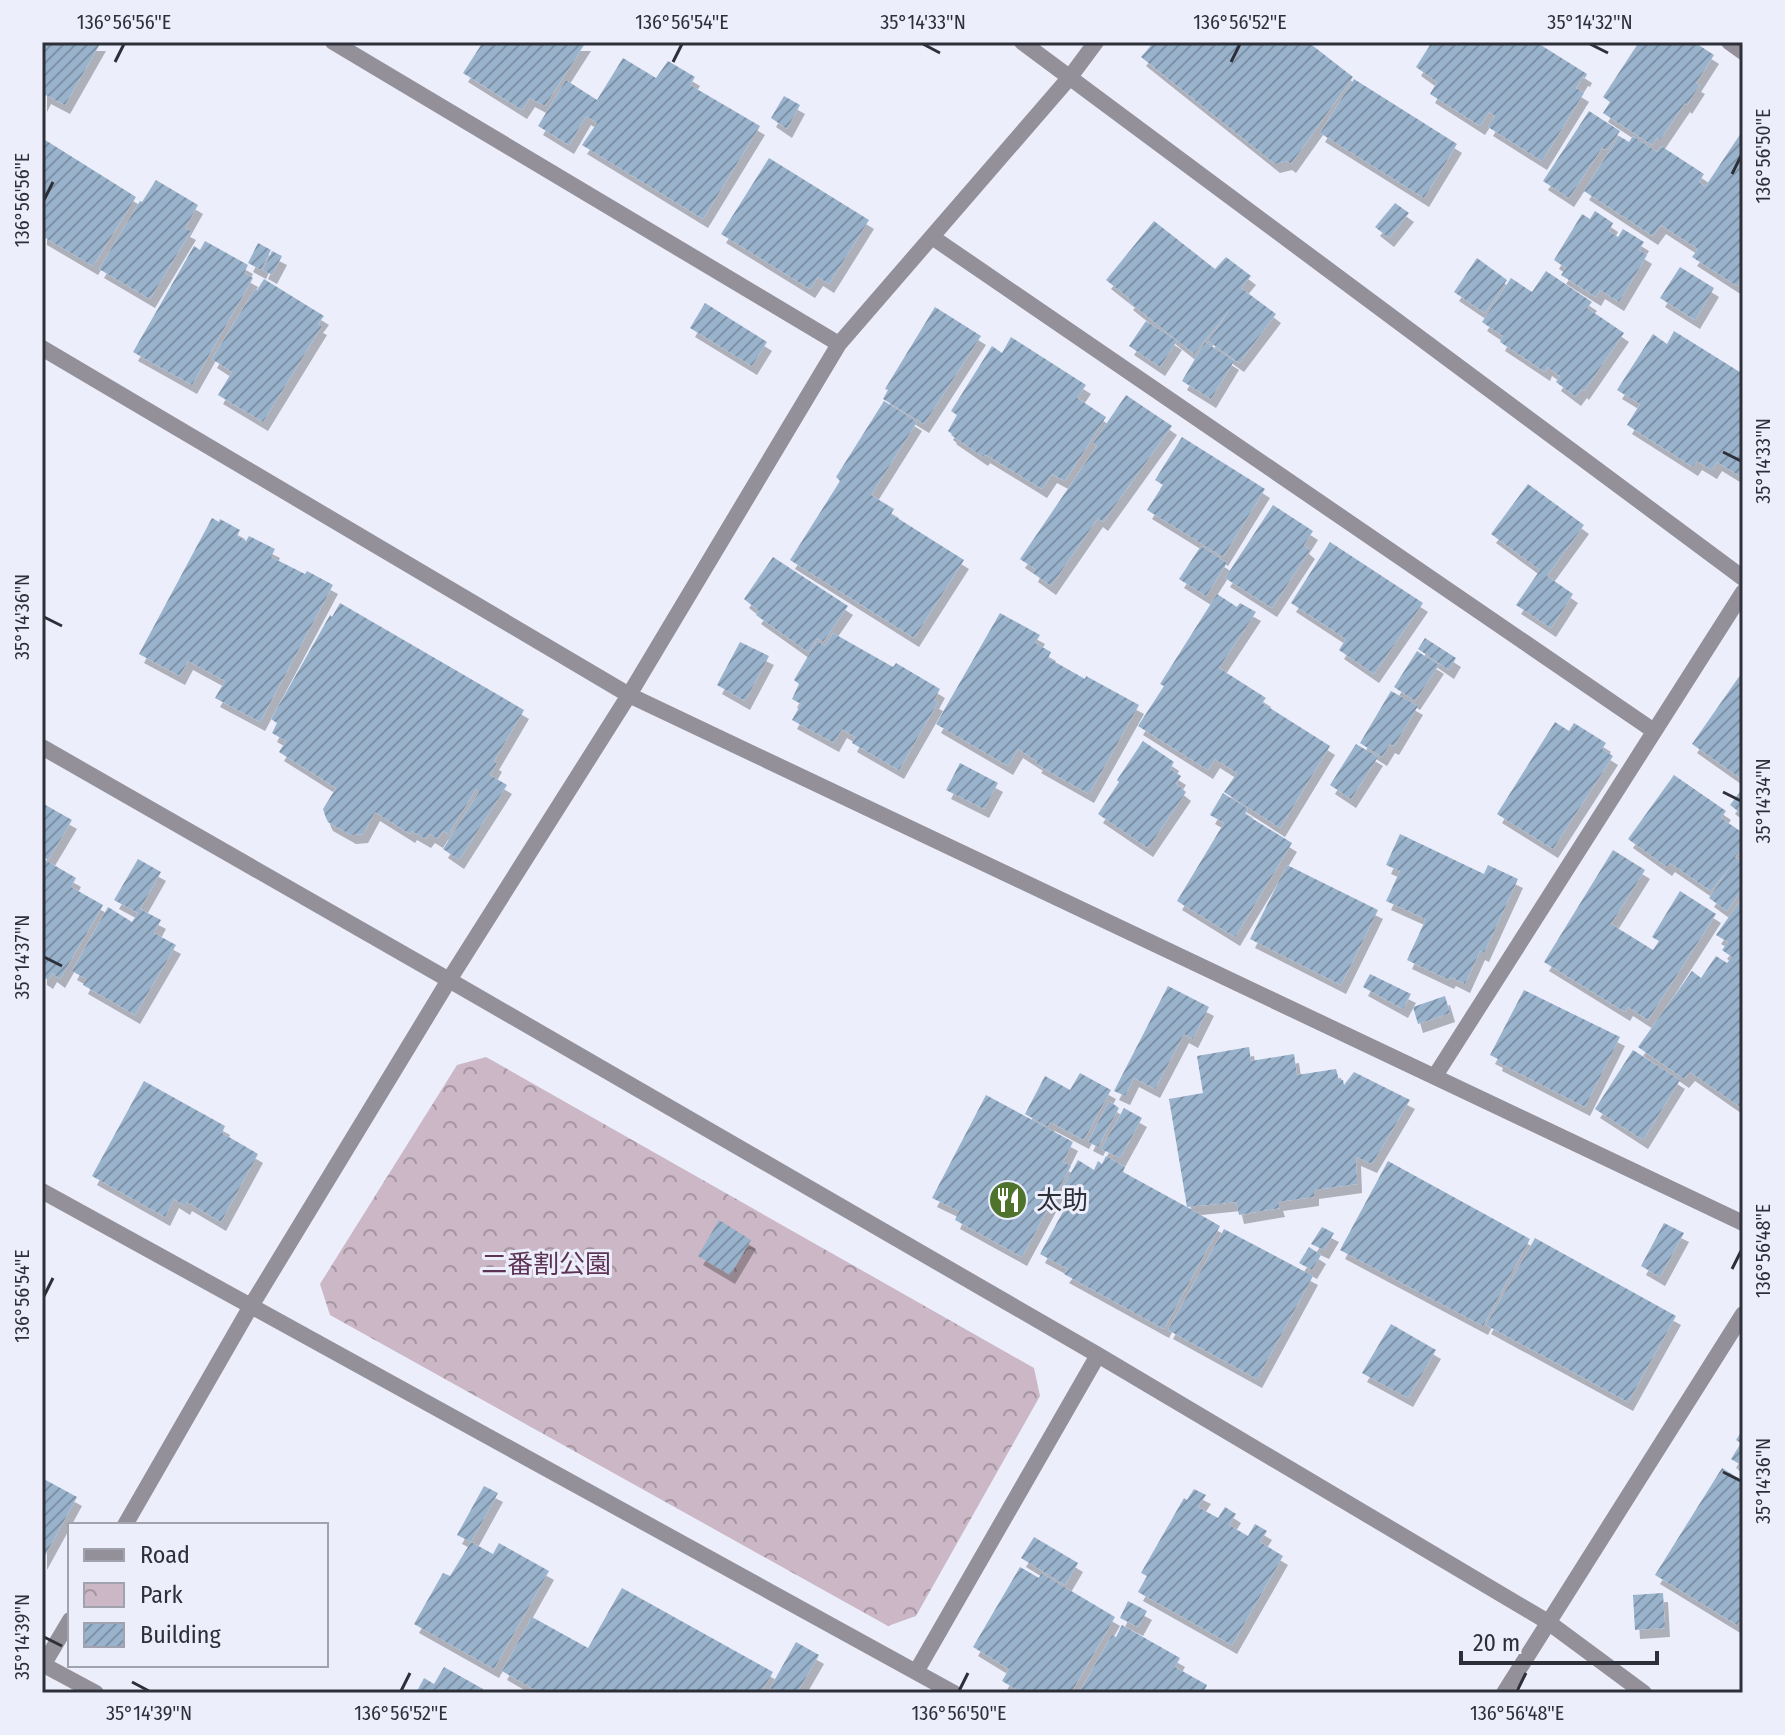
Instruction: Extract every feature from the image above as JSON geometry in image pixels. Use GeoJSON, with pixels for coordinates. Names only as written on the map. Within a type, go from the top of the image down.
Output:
{"type":"FeatureCollection","features":[{"type":"Feature","properties":{"kind":"street"},"geometry":{"type":"LineString","coordinates":[[333,42],[839,344]]}},
{"type":"Feature","properties":{"kind":"street"},"geometry":{"type":"LineString","coordinates":[[1022,42],[1743,578]]}},
{"type":"Feature","properties":{"kind":"street"},"geometry":{"type":"LineString","coordinates":[[126,1523],[251,1306],[449,980],[629,695],[839,344],[1070,77],[1096,42]]}},
{"type":"Feature","properties":{"kind":"street"},"geometry":{"type":"LineString","coordinates":[[1729,42],[1743,52]]}},
{"type":"Feature","properties":{"kind":"street"},"geometry":{"type":"LineString","coordinates":[[932,237],[1654,731]]}},
{"type":"Feature","properties":{"kind":"street"},"geometry":{"type":"LineString","coordinates":[[42,348],[629,695],[1743,1223]]}},
{"type":"Feature","properties":{"kind":"street"},"geometry":{"type":"LineString","coordinates":[[1435,1076],[1743,592]]}},
{"type":"Feature","properties":{"kind":"street"},"geometry":{"type":"LineString","coordinates":[[42,747],[1098,1355],[1548,1622],[1644,1693]]}},
{"type":"Feature","properties":{"kind":"street"},"geometry":{"type":"LineString","coordinates":[[42,1191],[954,1693]]}},
{"type":"Feature","properties":{"kind":"street"},"geometry":{"type":"LineString","coordinates":[[1504,1693],[1743,1314]]}},
{"type":"Feature","properties":{"kind":"street"},"geometry":{"type":"LineString","coordinates":[[916,1672],[1098,1355]]}},
{"type":"Feature","properties":{"kind":"street"},"geometry":{"type":"LineString","coordinates":[[68,1623],[43,1665],[96,1693]]}},
{"type":"Feature","properties":{"kind":"green space","name":"二番割公園"},"geometry":{"type":"Polygon","coordinates":[[[486,1057],[1034,1368],[1040,1396],[916,1616],[888,1626],[330,1315],[320,1284],[457,1065],[486,1057]]]}},
{"type":"Feature","properties":{"kind":"building"},"geometry":{"type":"Polygon","coordinates":[[[42,42],[101,42],[65,105],[46,95],[42,103],[42,42]]]}},
{"type":"Feature","properties":{"kind":"building"},"geometry":{"type":"Polygon","coordinates":[[[483,42],[586,42],[545,106],[530,98],[522,110],[463,73],[483,42]]]}},
{"type":"Feature","properties":{"kind":"building"},"geometry":{"type":"Polygon","coordinates":[[[1154,42],[1308,42],[1353,77],[1291,164],[1287,161],[1275,164],[1141,57],[1154,42]]]}},
{"type":"Feature","properties":{"kind":"building"},"geometry":{"type":"Polygon","coordinates":[[[1432,42],[1536,42],[1587,74],[1576,88],[1584,93],[1542,161],[1488,127],[1495,116],[1489,112],[1480,126],[1430,94],[1437,82],[1416,67],[1432,42]]]}},
{"type":"Feature","properties":{"kind":"building"},"geometry":{"type":"Polygon","coordinates":[[[1639,42],[1694,42],[1714,55],[1696,83],[1700,85],[1687,105],[1685,103],[1660,140],[1657,138],[1652,145],[1603,113],[1610,102],[1603,97],[1639,42]]]}},
{"type":"Feature","properties":{"kind":"building"},"geometry":{"type":"Polygon","coordinates":[[[623,58],[656,78],[668,61],[695,77],[690,85],[760,126],[703,219],[582,145],[597,123],[586,116],[569,145],[538,126],[566,80],[597,100],[623,58]]]}},
{"type":"Feature","properties":{"kind":"building"},"geometry":{"type":"Polygon","coordinates":[[[1354,79],[1457,144],[1424,198],[1320,133],[1354,79]]]}},
{"type":"Feature","properties":{"kind":"building"},"geometry":{"type":"Polygon","coordinates":[[[784,96],[800,105],[787,129],[771,118],[784,96]]]}},
{"type":"Feature","properties":{"kind":"building"},"geometry":{"type":"Polygon","coordinates":[[[1589,111],[1620,131],[1607,150],[1602,148],[1569,198],[1543,181],[1589,111]]]}},
{"type":"Feature","properties":{"kind":"building"},"geometry":{"type":"Polygon","coordinates":[[[1743,130],[1743,277],[1737,286],[1692,257],[1698,249],[1661,225],[1653,236],[1584,191],[1619,136],[1629,142],[1633,136],[1657,152],[1661,146],[1704,174],[1699,182],[1705,187],[1743,130]]]}},
{"type":"Feature","properties":{"kind":"building"},"geometry":{"type":"Polygon","coordinates":[[[42,138],[136,197],[93,266],[42,236],[42,138]]]}},
{"type":"Feature","properties":{"kind":"building"},"geometry":{"type":"Polygon","coordinates":[[[769,158],[869,220],[829,284],[818,277],[810,289],[721,234],[769,158]]]}},
{"type":"Feature","properties":{"kind":"building"},"geometry":{"type":"Polygon","coordinates":[[[156,180],[198,205],[185,228],[191,231],[150,299],[99,269],[156,180]]]}},
{"type":"Feature","properties":{"kind":"building"},"geometry":{"type":"Polygon","coordinates":[[[1395,203],[1409,213],[1389,238],[1375,227],[1395,203]]]}},
{"type":"Feature","properties":{"kind":"building"},"geometry":{"type":"Polygon","coordinates":[[[1595,211],[1613,223],[1609,231],[1618,237],[1623,229],[1644,242],[1639,250],[1647,255],[1619,302],[1600,290],[1596,297],[1561,275],[1566,268],[1554,260],[1582,214],[1590,219],[1595,211]]]}},
{"type":"Feature","properties":{"kind":"building"},"geometry":{"type":"Polygon","coordinates":[[[1154,221],[1215,269],[1226,257],[1251,276],[1241,288],[1276,314],[1239,363],[1208,341],[1232,307],[1194,354],[1106,280],[1154,221]]]}},
{"type":"Feature","properties":{"kind":"building"},"geometry":{"type":"Polygon","coordinates":[[[205,241],[248,265],[244,273],[253,278],[192,385],[133,352],[194,246],[200,250],[205,241]]]}},
{"type":"Feature","properties":{"kind":"building"},"geometry":{"type":"Polygon","coordinates":[[[258,243],[271,250],[261,270],[248,263],[258,243]]]}},
{"type":"Feature","properties":{"kind":"building"},"geometry":{"type":"Polygon","coordinates":[[[272,251],[282,256],[272,275],[263,270],[272,251]]]}},
{"type":"Feature","properties":{"kind":"building"},"geometry":{"type":"Polygon","coordinates":[[[1477,258],[1507,280],[1485,313],[1454,292],[1477,258]]]}},
{"type":"Feature","properties":{"kind":"building"},"geometry":{"type":"Polygon","coordinates":[[[1680,267],[1714,288],[1695,320],[1660,298],[1680,267]]]}},
{"type":"Feature","properties":{"kind":"building"},"geometry":{"type":"Polygon","coordinates":[[[1546,271],[1592,302],[1587,308],[1624,333],[1584,391],[1582,389],[1576,397],[1556,382],[1560,376],[1547,367],[1545,372],[1500,342],[1503,336],[1482,322],[1511,278],[1532,292],[1546,271]]]}},
{"type":"Feature","properties":{"kind":"building"},"geometry":{"type":"Polygon","coordinates":[[[264,279],[324,316],[318,324],[322,326],[263,422],[218,395],[232,372],[212,359],[264,279]]]}},
{"type":"Feature","properties":{"kind":"building"},"geometry":{"type":"Polygon","coordinates":[[[705,303],[767,342],[752,366],[690,328],[705,303]]]}},
{"type":"Feature","properties":{"kind":"building"},"geometry":{"type":"Polygon","coordinates":[[[935,307],[981,336],[924,424],[883,399],[888,390],[885,389],[935,307]]]}},
{"type":"Feature","properties":{"kind":"building"},"geometry":{"type":"Polygon","coordinates":[[[1146,321],[1177,341],[1160,367],[1129,346],[1146,321]]]}},
{"type":"Feature","properties":{"kind":"building"},"geometry":{"type":"Polygon","coordinates":[[[1674,331],[1743,374],[1743,478],[1717,462],[1712,470],[1697,461],[1693,467],[1627,425],[1640,404],[1617,390],[1653,334],[1667,344],[1674,331]]]}},
{"type":"Feature","properties":{"kind":"building"},"geometry":{"type":"Polygon","coordinates":[[[1011,337],[1086,385],[1077,398],[1106,417],[1065,481],[1052,474],[1042,489],[985,454],[983,457],[948,431],[957,415],[951,411],[992,346],[1002,353],[1011,337]]]}},
{"type":"Feature","properties":{"kind":"building"},"geometry":{"type":"Polygon","coordinates":[[[1205,342],[1234,361],[1211,399],[1182,381],[1205,342]]]}},
{"type":"Feature","properties":{"kind":"building"},"geometry":{"type":"Polygon","coordinates":[[[1126,395],[1172,426],[1103,522],[1098,518],[1051,586],[1020,559],[1097,446],[1093,443],[1126,395]]]}},
{"type":"Feature","properties":{"kind":"building"},"geometry":{"type":"Polygon","coordinates":[[[884,401],[917,422],[871,495],[894,509],[891,514],[964,560],[914,638],[790,560],[840,481],[836,477],[884,401]]]}},
{"type":"Feature","properties":{"kind":"building"},"geometry":{"type":"Polygon","coordinates":[[[1182,437],[1265,489],[1223,557],[1147,510],[1163,485],[1155,480],[1182,437]]]}},
{"type":"Feature","properties":{"kind":"building"},"geometry":{"type":"Polygon","coordinates":[[[1528,484],[1584,525],[1547,576],[1573,594],[1551,628],[1516,605],[1540,570],[1491,534],[1528,484]]]}},
{"type":"Feature","properties":{"kind":"building"},"geometry":{"type":"Polygon","coordinates":[[[1273,505],[1313,531],[1304,545],[1310,550],[1272,608],[1225,578],[1273,505]]]}},
{"type":"Feature","properties":{"kind":"building"},"geometry":{"type":"Polygon","coordinates":[[[212,518],[240,530],[237,536],[246,541],[249,536],[275,549],[271,557],[333,585],[260,722],[215,698],[225,681],[188,661],[180,676],[139,654],[212,518]]]}},
{"type":"Feature","properties":{"kind":"building"},"geometry":{"type":"Polygon","coordinates":[[[1330,542],[1423,603],[1374,674],[1339,650],[1346,639],[1291,603],[1330,542]]]}},
{"type":"Feature","properties":{"kind":"building"},"geometry":{"type":"Polygon","coordinates":[[[1201,546],[1227,563],[1206,596],[1179,579],[1201,546]]]}},
{"type":"Feature","properties":{"kind":"building"},"geometry":{"type":"Polygon","coordinates":[[[773,557],[848,606],[823,642],[817,638],[808,652],[756,615],[759,611],[744,599],[773,557]]]}},
{"type":"Feature","properties":{"kind":"building"},"geometry":{"type":"Polygon","coordinates":[[[1217,594],[1237,607],[1240,603],[1256,612],[1219,668],[1266,698],[1262,703],[1330,746],[1280,828],[1224,792],[1237,773],[1215,759],[1208,770],[1138,726],[1164,686],[1160,684],[1217,594]]]}},
{"type":"Feature","properties":{"kind":"building"},"geometry":{"type":"Polygon","coordinates":[[[340,603],[524,710],[494,761],[497,763],[490,775],[507,785],[459,860],[443,849],[479,792],[476,789],[449,834],[443,831],[438,839],[430,834],[426,839],[412,831],[410,834],[375,812],[363,834],[351,835],[328,822],[323,809],[336,788],[279,752],[286,741],[272,733],[277,723],[271,719],[330,615],[332,617],[340,603]]]}},
{"type":"Feature","properties":{"kind":"building"},"geometry":{"type":"Polygon","coordinates":[[[1000,613],[1040,635],[1035,643],[1051,652],[1048,658],[1139,705],[1089,794],[1036,764],[1038,762],[1018,749],[1008,766],[936,724],[1000,613]]]}},
{"type":"Feature","properties":{"kind":"building"},"geometry":{"type":"Polygon","coordinates":[[[833,633],[893,667],[896,663],[940,689],[934,700],[938,702],[899,770],[852,743],[855,737],[842,729],[834,743],[792,720],[801,704],[792,699],[799,684],[794,680],[817,641],[825,646],[833,633]]]}},
{"type":"Feature","properties":{"kind":"building"},"geometry":{"type":"Polygon","coordinates":[[[1425,638],[1456,658],[1449,670],[1418,649],[1425,638]]]}},
{"type":"Feature","properties":{"kind":"building"},"geometry":{"type":"Polygon","coordinates":[[[740,642],[769,656],[745,701],[717,685],[740,642]]]}},
{"type":"Feature","properties":{"kind":"building"},"geometry":{"type":"Polygon","coordinates":[[[1417,651],[1439,665],[1415,701],[1394,687],[1417,651]]]}},
{"type":"Feature","properties":{"kind":"building"},"geometry":{"type":"Polygon","coordinates":[[[1743,671],[1743,780],[1692,744],[1743,671]]]}},
{"type":"Feature","properties":{"kind":"building"},"geometry":{"type":"Polygon","coordinates":[[[1391,691],[1418,706],[1394,746],[1390,744],[1382,757],[1360,743],[1391,691]]]}},
{"type":"Feature","properties":{"kind":"building"},"geometry":{"type":"Polygon","coordinates":[[[1555,722],[1569,731],[1574,723],[1606,743],[1602,749],[1613,756],[1553,849],[1497,814],[1555,722]]]}},
{"type":"Feature","properties":{"kind":"building"},"geometry":{"type":"Polygon","coordinates":[[[1143,741],[1174,762],[1170,769],[1181,776],[1176,784],[1186,792],[1148,848],[1098,814],[1143,741]]]}},
{"type":"Feature","properties":{"kind":"building"},"geometry":{"type":"Polygon","coordinates":[[[1356,744],[1378,757],[1351,799],[1330,785],[1356,744]]]}},
{"type":"Feature","properties":{"kind":"building"},"geometry":{"type":"Polygon","coordinates":[[[960,763],[998,783],[984,809],[946,790],[960,763]]]}},
{"type":"Feature","properties":{"kind":"building"},"geometry":{"type":"Polygon","coordinates":[[[1674,775],[1726,811],[1721,818],[1743,833],[1743,847],[1735,857],[1743,862],[1743,888],[1727,911],[1709,898],[1733,863],[1711,891],[1670,863],[1667,867],[1628,839],[1674,775]]]}},
{"type":"Feature","properties":{"kind":"building"},"geometry":{"type":"Polygon","coordinates":[[[1743,788],[1743,815],[1730,805],[1743,788]]]}},
{"type":"Feature","properties":{"kind":"building"},"geometry":{"type":"Polygon","coordinates":[[[1223,793],[1248,809],[1245,814],[1292,843],[1235,937],[1177,901],[1224,823],[1210,815],[1223,793]]]}},
{"type":"Feature","properties":{"kind":"building"},"geometry":{"type":"Polygon","coordinates":[[[42,803],[72,820],[48,860],[42,856],[42,803]]]}},
{"type":"Feature","properties":{"kind":"building"},"geometry":{"type":"Polygon","coordinates":[[[1400,834],[1484,874],[1488,865],[1518,879],[1484,953],[1480,951],[1465,984],[1451,977],[1449,980],[1407,960],[1426,919],[1386,901],[1400,871],[1386,865],[1400,834]]]}},
{"type":"Feature","properties":{"kind":"building"},"geometry":{"type":"Polygon","coordinates":[[[1613,850],[1645,870],[1611,924],[1653,950],[1659,941],[1652,937],[1680,891],[1716,914],[1648,1020],[1628,1007],[1625,1012],[1544,962],[1613,850]]]}},
{"type":"Feature","properties":{"kind":"building"},"geometry":{"type":"Polygon","coordinates":[[[42,858],[76,878],[71,887],[103,905],[60,979],[52,973],[48,980],[42,976],[42,858]]]}},
{"type":"Feature","properties":{"kind":"building"},"geometry":{"type":"Polygon","coordinates":[[[138,859],[161,872],[140,909],[161,920],[154,933],[176,945],[135,1015],[83,985],[86,979],[72,971],[108,907],[132,922],[138,913],[114,900],[138,859]]]}},
{"type":"Feature","properties":{"kind":"building"},"geometry":{"type":"Polygon","coordinates":[[[1287,865],[1378,910],[1341,985],[1250,939],[1287,865]]]}},
{"type":"Feature","properties":{"kind":"building"},"geometry":{"type":"Polygon","coordinates":[[[1743,897],[1743,1109],[1690,1072],[1684,1079],[1638,1047],[1692,971],[1701,978],[1716,956],[1727,963],[1732,957],[1722,950],[1728,942],[1716,935],[1743,897]]]}},
{"type":"Feature","properties":{"kind":"building"},"geometry":{"type":"Polygon","coordinates":[[[1370,974],[1411,994],[1403,1009],[1363,987],[1370,974]]]}},
{"type":"Feature","properties":{"kind":"building"},"geometry":{"type":"Polygon","coordinates":[[[1168,986],[1209,1007],[1193,1039],[1184,1034],[1155,1089],[1134,1078],[1125,1096],[1114,1091],[1168,986]]]}},
{"type":"Feature","properties":{"kind":"building"},"geometry":{"type":"Polygon","coordinates":[[[1524,990],[1620,1037],[1585,1107],[1497,1062],[1498,1059],[1490,1055],[1524,990]]]}},
{"type":"Feature","properties":{"kind":"building"},"geometry":{"type":"Polygon","coordinates":[[[1445,996],[1450,1013],[1418,1024],[1413,1007],[1445,996]]]}},
{"type":"Feature","properties":{"kind":"building"},"geometry":{"type":"Polygon","coordinates":[[[1249,1047],[1251,1061],[1294,1054],[1297,1075],[1336,1069],[1344,1085],[1354,1072],[1410,1100],[1372,1164],[1356,1157],[1357,1184],[1314,1190],[1314,1197],[1278,1202],[1280,1208],[1239,1215],[1236,1202],[1187,1207],[1169,1099],[1203,1093],[1197,1056],[1249,1047]]]}},
{"type":"Feature","properties":{"kind":"building"},"geometry":{"type":"Polygon","coordinates":[[[1633,1050],[1680,1080],[1643,1140],[1595,1109],[1633,1050]]]}},
{"type":"Feature","properties":{"kind":"building"},"geometry":{"type":"Polygon","coordinates":[[[1080,1073],[1111,1090],[1084,1140],[1050,1122],[1048,1127],[1025,1114],[1045,1076],[1070,1090],[1080,1073]]]}},
{"type":"Feature","properties":{"kind":"building"},"geometry":{"type":"Polygon","coordinates":[[[144,1081],[225,1126],[222,1133],[258,1154],[221,1222],[187,1202],[185,1206],[174,1199],[165,1217],[92,1176],[144,1081]]]}},
{"type":"Feature","properties":{"kind":"building"},"geometry":{"type":"Polygon","coordinates":[[[986,1095],[1073,1142],[1063,1162],[1071,1166],[1022,1257],[955,1220],[959,1211],[932,1198],[986,1095]]]}},
{"type":"Feature","properties":{"kind":"building"},"geometry":{"type":"Polygon","coordinates":[[[1109,1101],[1119,1108],[1098,1147],[1088,1142],[1109,1101]]]}},
{"type":"Feature","properties":{"kind":"building"},"geometry":{"type":"Polygon","coordinates":[[[1124,1108],[1142,1118],[1120,1158],[1101,1149],[1124,1108]]]}},
{"type":"Feature","properties":{"kind":"building"},"geometry":{"type":"Polygon","coordinates":[[[1106,1156],[1125,1167],[1123,1172],[1220,1226],[1164,1329],[1064,1274],[1068,1269],[1040,1254],[1072,1195],[1062,1189],[1078,1160],[1094,1170],[1098,1161],[1102,1164],[1106,1156]]]}},
{"type":"Feature","properties":{"kind":"building"},"geometry":{"type":"Polygon","coordinates":[[[1388,1161],[1530,1239],[1483,1326],[1340,1250],[1388,1161]]]}},
{"type":"Feature","properties":{"kind":"building"},"geometry":{"type":"Polygon","coordinates":[[[719,1220],[751,1240],[730,1275],[698,1256],[719,1220]]]}},
{"type":"Feature","properties":{"kind":"building"},"geometry":{"type":"Polygon","coordinates":[[[1664,1223],[1684,1233],[1660,1277],[1641,1266],[1664,1223]]]}},
{"type":"Feature","properties":{"kind":"building"},"geometry":{"type":"Polygon","coordinates":[[[1322,1227],[1334,1233],[1324,1250],[1311,1244],[1322,1227]]]}},
{"type":"Feature","properties":{"kind":"building"},"geometry":{"type":"Polygon","coordinates":[[[1224,1229],[1313,1276],[1257,1379],[1168,1330],[1224,1229]]]}},
{"type":"Feature","properties":{"kind":"building"},"geometry":{"type":"Polygon","coordinates":[[[1535,1238],[1676,1316],[1628,1402],[1486,1325],[1535,1238]]]}},
{"type":"Feature","properties":{"kind":"building"},"geometry":{"type":"Polygon","coordinates":[[[1309,1247],[1321,1255],[1312,1270],[1299,1263],[1309,1247]]]}},
{"type":"Feature","properties":{"kind":"building"},"geometry":{"type":"Polygon","coordinates":[[[1391,1324],[1436,1350],[1408,1398],[1362,1373],[1391,1324]]]}},
{"type":"Feature","properties":{"kind":"building"},"geometry":{"type":"Polygon","coordinates":[[[1743,1429],[1743,1473],[1738,1470],[1741,1465],[1731,1459],[1741,1443],[1736,1440],[1743,1429]]]}},
{"type":"Feature","properties":{"kind":"building"},"geometry":{"type":"Polygon","coordinates":[[[1722,1468],[1743,1481],[1743,1616],[1737,1625],[1655,1575],[1722,1468]]]}},
{"type":"Feature","properties":{"kind":"building"},"geometry":{"type":"Polygon","coordinates":[[[42,1478],[77,1497],[42,1561],[42,1478]]]}},
{"type":"Feature","properties":{"kind":"building"},"geometry":{"type":"Polygon","coordinates":[[[484,1486],[498,1493],[471,1542],[457,1535],[484,1486]]]}},
{"type":"Feature","properties":{"kind":"building"},"geometry":{"type":"Polygon","coordinates":[[[1194,1489],[1206,1495],[1198,1507],[1218,1518],[1225,1507],[1236,1514],[1229,1525],[1248,1536],[1255,1524],[1267,1531],[1260,1542],[1283,1556],[1232,1645],[1138,1592],[1147,1576],[1141,1573],[1184,1498],[1187,1500],[1194,1489]]]}},
{"type":"Feature","properties":{"kind":"building"},"geometry":{"type":"Polygon","coordinates":[[[1034,1537],[1078,1563],[1065,1585],[1021,1558],[1034,1537]]]}},
{"type":"Feature","properties":{"kind":"building"},"geometry":{"type":"Polygon","coordinates":[[[471,1542],[493,1554],[499,1543],[549,1571],[494,1669],[414,1624],[443,1573],[450,1576],[471,1542]]]}},
{"type":"Feature","properties":{"kind":"building"},"geometry":{"type":"Polygon","coordinates":[[[1020,1567],[1039,1578],[1041,1573],[1115,1617],[1071,1693],[1022,1693],[1002,1681],[1009,1669],[973,1647],[1020,1567]]]}},
{"type":"Feature","properties":{"kind":"building"},"geometry":{"type":"Polygon","coordinates":[[[622,1588],[773,1672],[761,1693],[540,1693],[502,1671],[532,1617],[588,1648],[622,1588]]]}},
{"type":"Feature","properties":{"kind":"building"},"geometry":{"type":"Polygon","coordinates":[[[1663,1593],[1665,1628],[1635,1630],[1633,1595],[1663,1593]]]}},
{"type":"Feature","properties":{"kind":"building"},"geometry":{"type":"Polygon","coordinates":[[[1128,1601],[1147,1611],[1138,1627],[1120,1618],[1128,1601]]]}},
{"type":"Feature","properties":{"kind":"building"},"geometry":{"type":"Polygon","coordinates":[[[1122,1625],[1180,1658],[1175,1667],[1207,1685],[1203,1693],[1079,1693],[1112,1635],[1116,1637],[1122,1625]]]}},
{"type":"Feature","properties":{"kind":"building"},"geometry":{"type":"Polygon","coordinates":[[[796,1642],[819,1655],[797,1693],[779,1693],[770,1688],[796,1642]]]}},
{"type":"Feature","properties":{"kind":"building"},"geometry":{"type":"Polygon","coordinates":[[[444,1667],[483,1689],[481,1693],[416,1693],[424,1678],[434,1684],[444,1667]]]}},
{"type":"Feature","properties":{"kind":"place","name":"太助"},"geometry":{"type":"Point","coordinates":[1008,1200]}}]}
